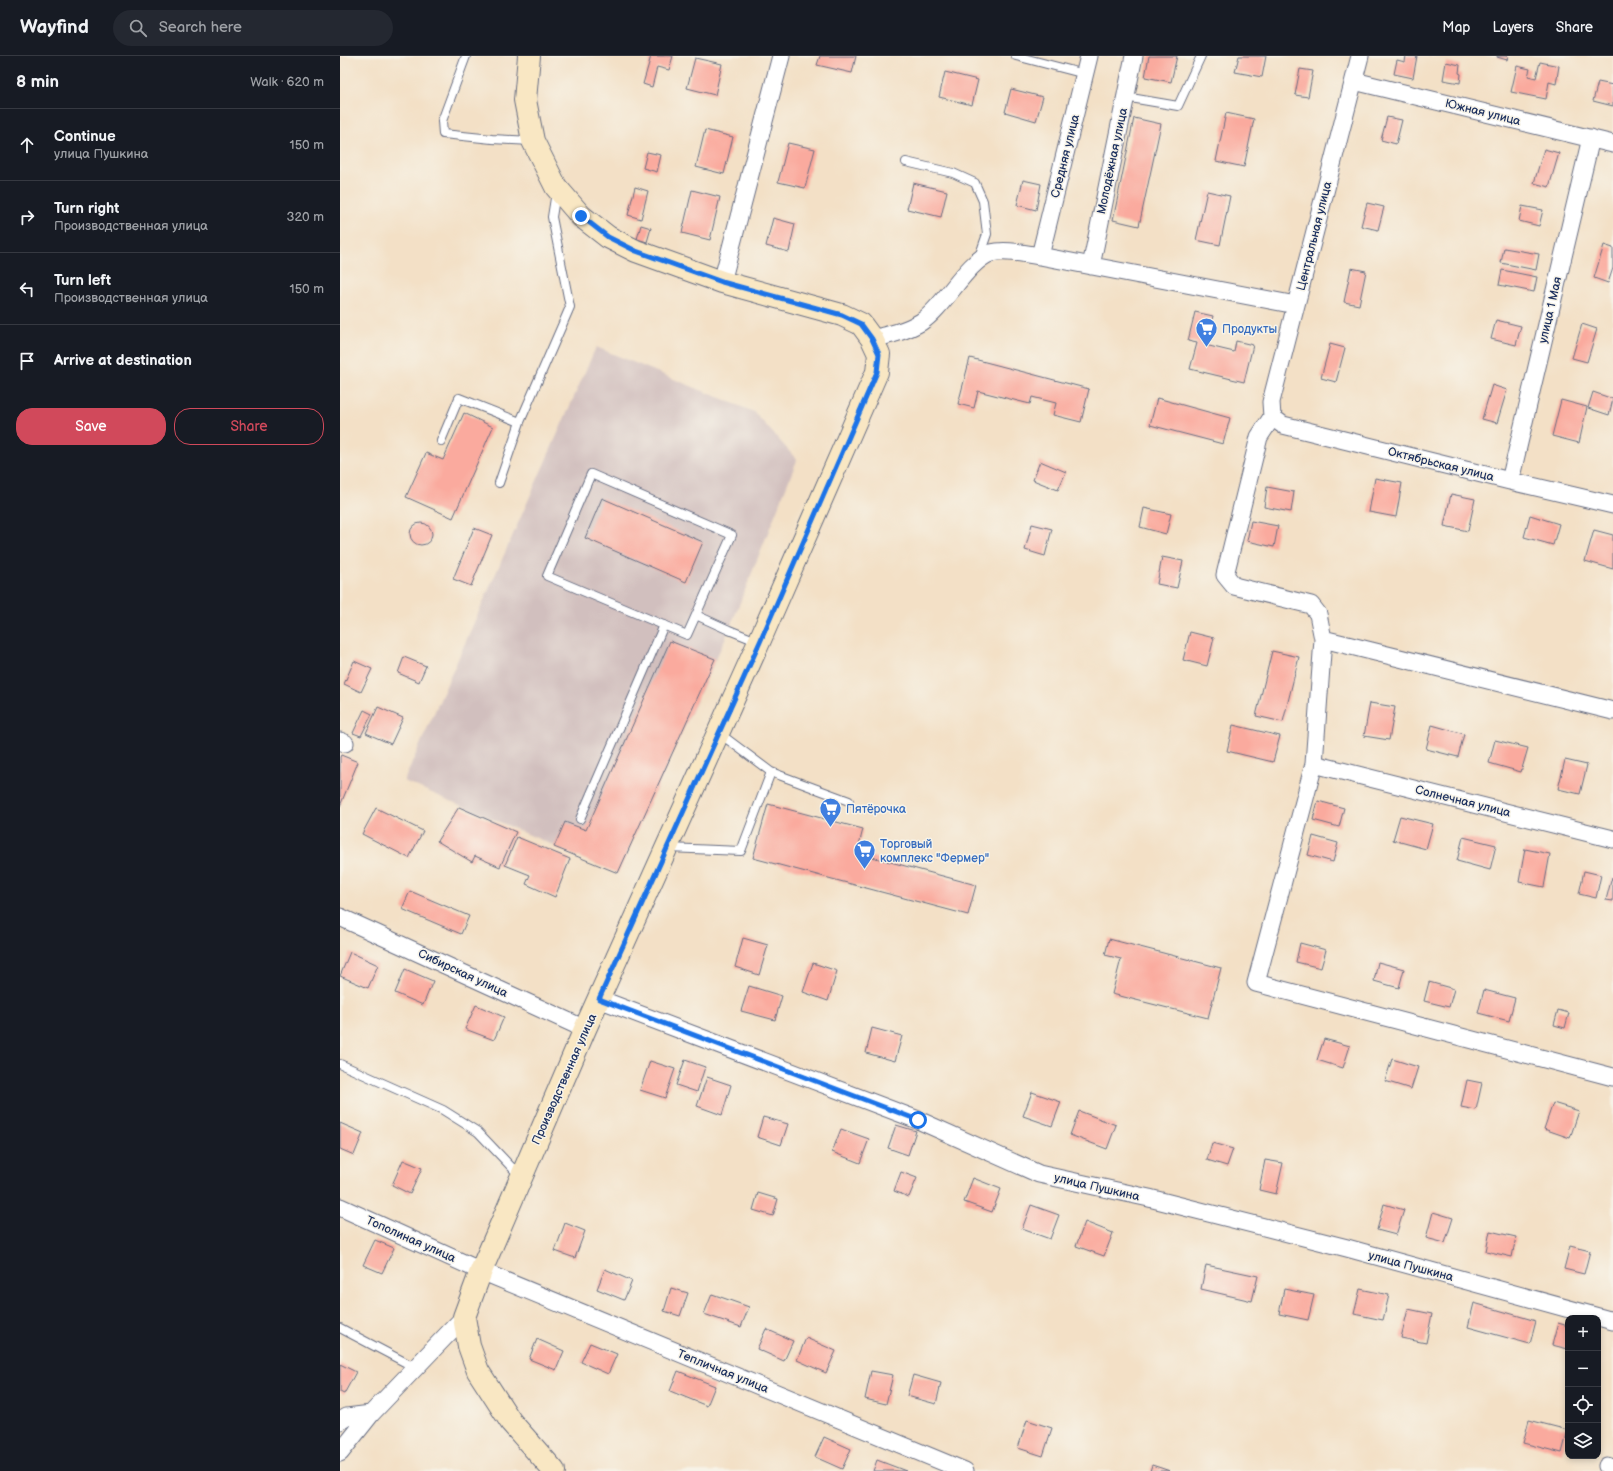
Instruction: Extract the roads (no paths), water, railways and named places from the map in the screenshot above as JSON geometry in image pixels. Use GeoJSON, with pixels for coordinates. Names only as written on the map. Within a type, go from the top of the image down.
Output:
{"type":"FeatureCollection","features":[{"type":"Feature","properties":{"kind":"street","name":"Производственная улица"},"geometry":{"type":"LineString","coordinates":[[464,1317],[481,1271],[585,1029],[760,642],[877,372],[879,354],[872,339],[861,324],[842,315],[722,282],[636,251],[608,237],[581,216],[556,187],[533,141],[525,100],[529,56]]}},
{"type":"Feature","properties":{"kind":"street"},"geometry":{"type":"LineString","coordinates":[[722,282],[780,56]]}},
{"type":"Feature","properties":{"kind":"street","name":"Средняя улица"},"geometry":{"type":"LineString","coordinates":[[1040,256],[1089,56]]}},
{"type":"Feature","properties":{"kind":"street","name":"Молодёжная улица"},"geometry":{"type":"LineString","coordinates":[[1091,266],[1134,56]]}},
{"type":"Feature","properties":{"kind":"street","name":"Центральная улица"},"geometry":{"type":"LineString","coordinates":[[1272,417],[1271,402],[1360,56]]}},
{"type":"Feature","properties":{"kind":"street","name":"Южная улица"},"geometry":{"type":"LineString","coordinates":[[1354,81],[1613,144]]}},
{"type":"Feature","properties":{"kind":"street","name":"улица 1 Мая"},"geometry":{"type":"LineString","coordinates":[[1510,481],[1591,138]]}},
{"type":"Feature","properties":{"kind":"street"},"geometry":{"type":"LineString","coordinates":[[872,339],[897,333],[922,322],[951,293],[978,260],[992,253],[1008,252],[1040,256],[1296,305]]}},
{"type":"Feature","properties":{"kind":"street"},"geometry":{"type":"LineString","coordinates":[[1272,417],[1259,437],[1225,575],[1234,586],[1311,605],[1318,614],[1323,639],[1314,764],[1256,983],[1613,1077]]}},
{"type":"Feature","properties":{"kind":"street","name":"Октябрьская улица"},"geometry":{"type":"LineString","coordinates":[[1272,417],[1283,425],[1613,505]]}},
{"type":"Feature","properties":{"kind":"street"},"geometry":{"type":"LineString","coordinates":[[1323,639],[1613,711]]}},
{"type":"Feature","properties":{"kind":"street","name":"Солнечная улица"},"geometry":{"type":"LineString","coordinates":[[1314,764],[1613,839]]}},
{"type":"Feature","properties":{"kind":"street","name":"Сибирская улица"},"geometry":{"type":"LineString","coordinates":[[340,917],[585,1029]]}},
{"type":"Feature","properties":{"kind":"street","name":"улица Пушкина"},"geometry":{"type":"LineString","coordinates":[[599,999],[918,1120],[1040,1174],[1149,1198],[1347,1248],[1613,1321]]}},
{"type":"Feature","properties":{"kind":"street","name":"Тополиная улица"},"geometry":{"type":"LineString","coordinates":[[340,1207],[481,1271]]}},
{"type":"Feature","properties":{"kind":"street","name":"Тепличная улица"},"geometry":{"type":"LineString","coordinates":[[481,1271],[965,1471]]}},
{"type":"Feature","properties":{"kind":"street"},"geometry":{"type":"LineString","coordinates":[[340,1453],[371,1414],[464,1317]]}},
{"type":"Feature","properties":{"kind":"street"},"geometry":{"type":"LineString","coordinates":[[464,1317],[469,1346],[478,1371],[511,1422],[554,1471]]}},
{"type":"Feature","properties":{"kind":"street"},"geometry":{"type":"LineString","coordinates":[[340,1421],[347,1417],[371,1414]]}},
{"type":"Feature","properties":{"kind":"lane"},"geometry":{"type":"LineString","coordinates":[[466,56],[442,121],[443,134],[492,140],[533,141]]}},
{"type":"Feature","properties":{"kind":"lane"},"geometry":{"type":"LineString","coordinates":[[1016,56],[1085,74]]}},
{"type":"Feature","properties":{"kind":"lane"},"geometry":{"type":"LineString","coordinates":[[1126,97],[1178,106],[1201,56]]}},
{"type":"Feature","properties":{"kind":"lane"},"geometry":{"type":"LineString","coordinates":[[906,162],[953,172],[976,183],[983,201],[986,234],[978,260]]}},
{"type":"Feature","properties":{"kind":"lane"},"geometry":{"type":"LineString","coordinates":[[499,483],[520,422],[570,307],[552,217],[556,187]]}},
{"type":"Feature","properties":{"kind":"lane"},"geometry":{"type":"LineString","coordinates":[[441,441],[459,398],[520,422]]}},
{"type":"Feature","properties":{"kind":"lane"},"geometry":{"type":"LineString","coordinates":[[591,474],[732,535],[696,615],[687,635],[547,576],[591,474]]}},
{"type":"Feature","properties":{"kind":"lane"},"geometry":{"type":"LineString","coordinates":[[696,615],[760,642]]}},
{"type":"Feature","properties":{"kind":"lane"},"geometry":{"type":"LineString","coordinates":[[580,819],[664,625]]}},
{"type":"Feature","properties":{"kind":"lane"},"geometry":{"type":"LineString","coordinates":[[719,733],[771,772],[849,801]]}},
{"type":"Feature","properties":{"kind":"lane"},"geometry":{"type":"LineString","coordinates":[[667,848],[741,852],[771,772]]}},
{"type":"Feature","properties":{"kind":"lane"},"geometry":{"type":"LineString","coordinates":[[340,1064],[443,1110],[478,1132],[521,1177]]}},
{"type":"Feature","properties":{"kind":"lane"},"geometry":{"type":"LineString","coordinates":[[340,1328],[416,1368]]}},
{"type":"Feature","properties":{"kind":"place","name":"Продукты"},"geometry":{"type":"Point","coordinates":[1207,348]}},
{"type":"Feature","properties":{"kind":"place","name":"Пятёрочка"},"geometry":{"type":"Point","coordinates":[831,828]}},
{"type":"Feature","properties":{"kind":"place","name":"Торговый комплекс \"Фермер\""},"geometry":{"type":"Point","coordinates":[865,870]}}]}
